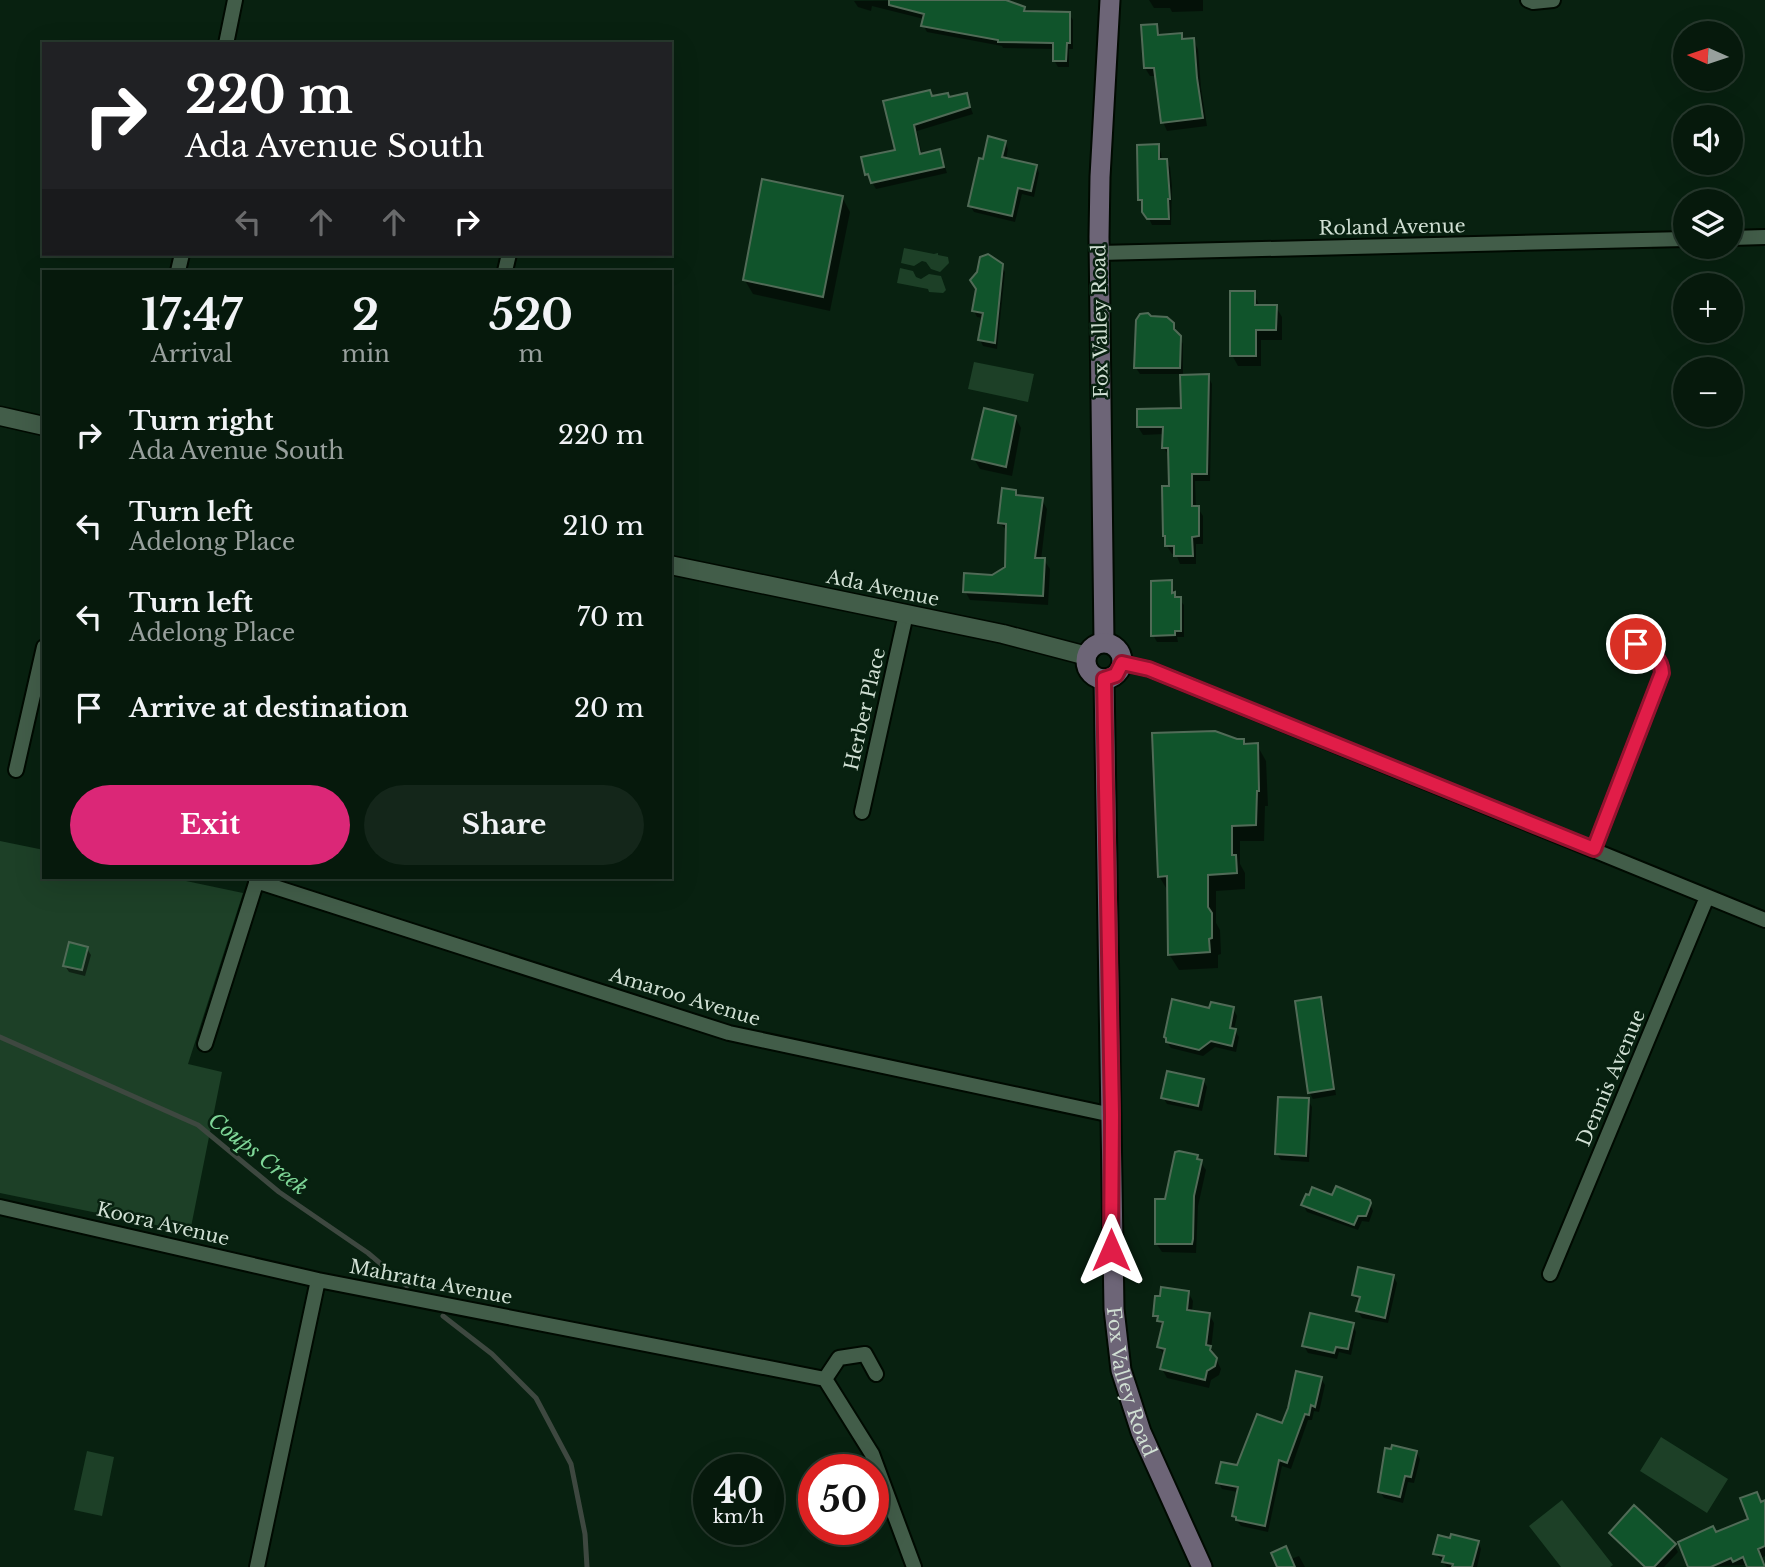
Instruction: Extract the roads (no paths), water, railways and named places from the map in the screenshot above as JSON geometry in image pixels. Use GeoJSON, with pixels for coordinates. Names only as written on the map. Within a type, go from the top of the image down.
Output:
{"type":"FeatureCollection","features":[{"type":"Feature","properties":{"kind":"main road","name":"Fox Valley Road"},"geometry":{"type":"LineString","coordinates":[[1104,642],[1099,253],[1100,177],[1110,0]]}},
{"type":"Feature","properties":{"kind":"main road"},"geometry":{"type":"LineString","coordinates":[[1104,642],[1118,649],[1122,663],[1116,675],[1098,678],[1089,672],[1087,656],[1093,646],[1104,642]]}},
{"type":"Feature","properties":{"kind":"main road","name":"Fox Valley Road"},"geometry":{"type":"LineString","coordinates":[[1104,679],[1114,1309],[1122,1370],[1141,1432],[1202,1567]]}},
{"type":"Feature","properties":{"kind":"street"},"geometry":{"type":"LineString","coordinates":[[226,42],[235,0]]}},
{"type":"Feature","properties":{"kind":"street"},"geometry":{"type":"LineString","coordinates":[[1528,0],[1553,0]]}},
{"type":"Feature","properties":{"kind":"street"},"geometry":{"type":"LineString","coordinates":[[1743,238],[1765,237]]}},
{"type":"Feature","properties":{"kind":"street","name":"Roland Avenue"},"geometry":{"type":"LineString","coordinates":[[1099,253],[1673,239]]}},
{"type":"Feature","properties":{"kind":"street"},"geometry":{"type":"LineString","coordinates":[[0,416],[42,426]]}},
{"type":"Feature","properties":{"kind":"street","name":"Ada Avenue"},"geometry":{"type":"LineString","coordinates":[[672,565],[1003,634],[1087,656]]}},
{"type":"Feature","properties":{"kind":"street","name":"Herber Place"},"geometry":{"type":"LineString","coordinates":[[862,812],[906,614]]}},
{"type":"Feature","properties":{"kind":"street"},"geometry":{"type":"LineString","coordinates":[[1594,849],[1662,673],[1660,661],[1654,654],[1636,644]]}},
{"type":"Feature","properties":{"kind":"street"},"geometry":{"type":"LineString","coordinates":[[16,770],[42,656]]}},
{"type":"Feature","properties":{"kind":"street"},"geometry":{"type":"LineString","coordinates":[[1122,663],[1149,669],[1765,920]]}},
{"type":"Feature","properties":{"kind":"street"},"geometry":{"type":"LineString","coordinates":[[205,1044],[257,879]]}},
{"type":"Feature","properties":{"kind":"street","name":"Amaroo Avenue"},"geometry":{"type":"LineString","coordinates":[[257,879],[729,1033],[1112,1115]]}},
{"type":"Feature","properties":{"kind":"street","name":"Dennis Avenue"},"geometry":{"type":"LineString","coordinates":[[1550,1274],[1707,897]]}},
{"type":"Feature","properties":{"kind":"street","name":"Koora Avenue"},"geometry":{"type":"LineString","coordinates":[[0,1207],[318,1280]]}},
{"type":"Feature","properties":{"kind":"street"},"geometry":{"type":"LineString","coordinates":[[257,1567],[318,1280]]}},
{"type":"Feature","properties":{"kind":"street","name":"Mahratta Avenue"},"geometry":{"type":"LineString","coordinates":[[318,1280],[825,1379]]}},
{"type":"Feature","properties":{"kind":"street"},"geometry":{"type":"LineString","coordinates":[[876,1374],[865,1354],[839,1358],[825,1379],[872,1454],[914,1567]]}},
{"type":"Feature","properties":{"kind":"waterway","name":"Coups Creek"},"geometry":{"type":"LineString","coordinates":[[0,1037],[198,1125],[279,1192],[368,1253],[407,1286]]}},
{"type":"Feature","properties":{"kind":"waterway","name":"Coups Creek"},"geometry":{"type":"LineString","coordinates":[[443,1316],[492,1354],[536,1398],[571,1464],[585,1534],[587,1567]]}}]}
